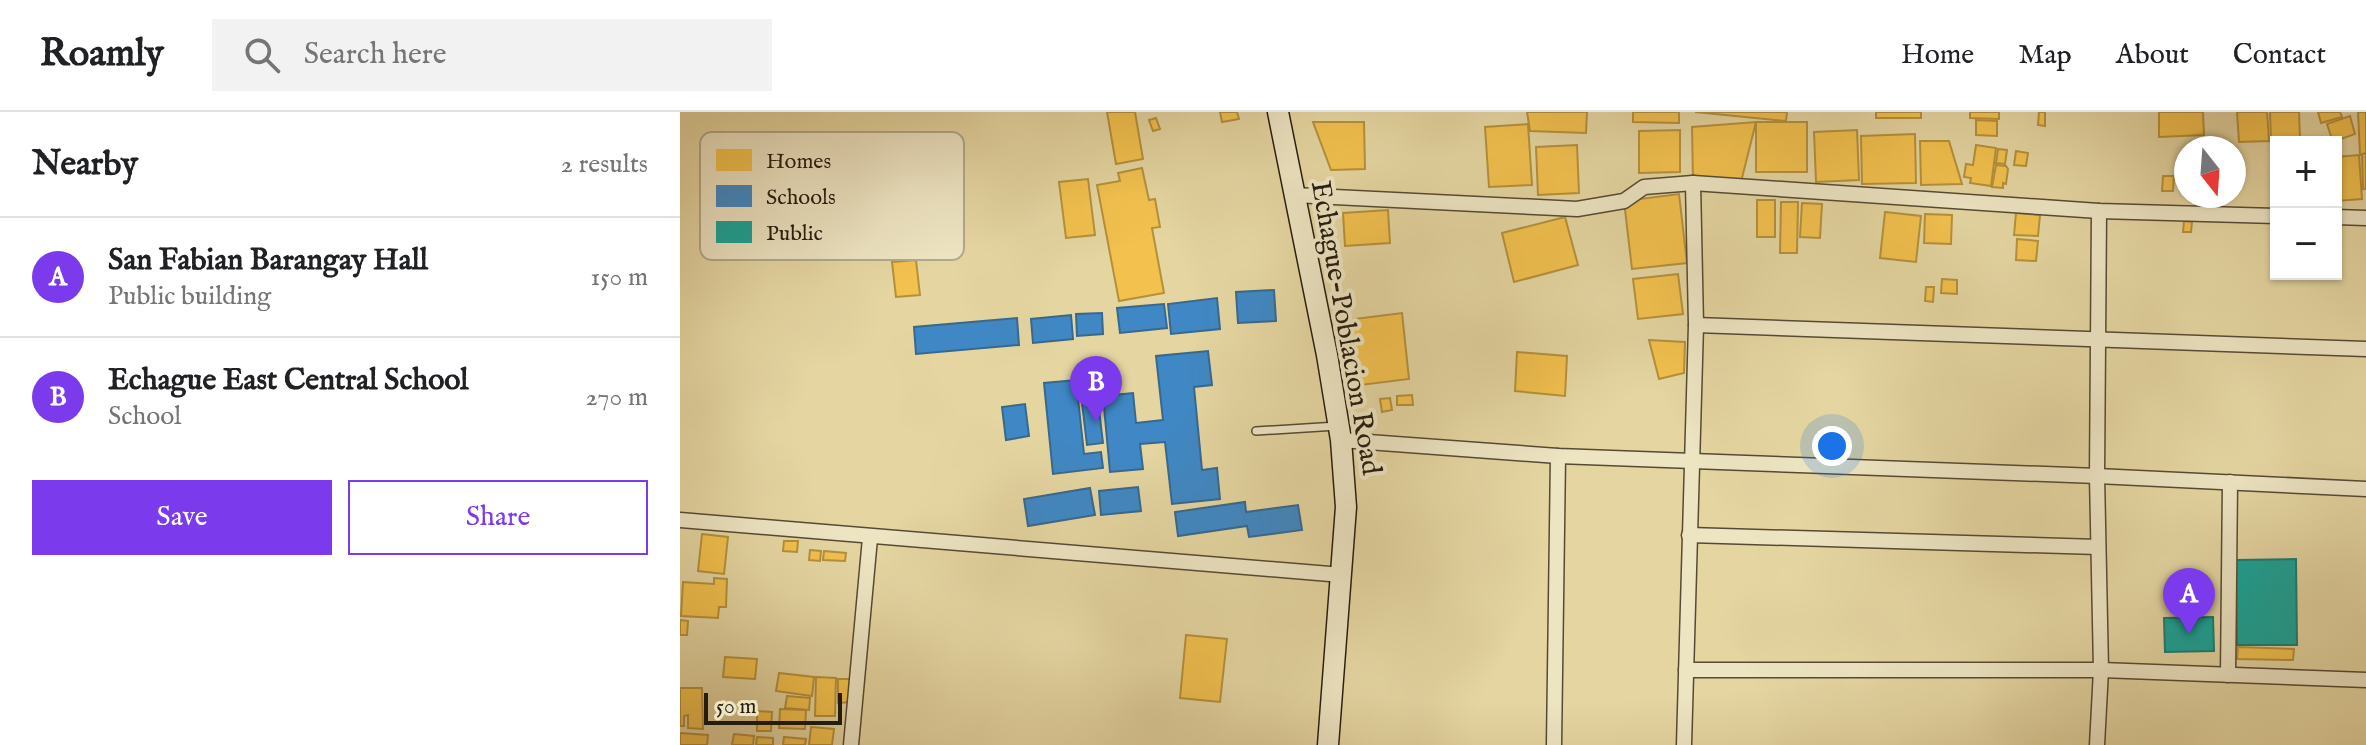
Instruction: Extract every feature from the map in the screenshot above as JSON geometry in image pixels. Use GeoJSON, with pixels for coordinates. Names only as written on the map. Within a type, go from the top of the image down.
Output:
{"type":"FeatureCollection","features":[{"type":"Feature","properties":{"kind":"main road","name":"Echague-Poblacion Road"},"geometry":{"type":"LineString","coordinates":[[1278,112],[1327,355],[1340,433],[1346,507],[1328,745]]}},
{"type":"Feature","properties":{"kind":"street"},"geometry":{"type":"LineString","coordinates":[[1294,195],[1577,209],[1624,201],[1644,187],[1693,183],[2099,211],[2270,216]]}},
{"type":"Feature","properties":{"kind":"street"},"geometry":{"type":"LineString","coordinates":[[1684,745],[1696,325],[1693,183]]}},
{"type":"Feature","properties":{"kind":"street"},"geometry":{"type":"LineString","coordinates":[[2097,745],[2101,670],[2097,476],[2099,211]]}},
{"type":"Feature","properties":{"kind":"street"},"geometry":{"type":"LineString","coordinates":[[2342,217],[2366,218]]}},
{"type":"Feature","properties":{"kind":"street"},"geometry":{"type":"LineString","coordinates":[[1696,325],[2366,349]]}},
{"type":"Feature","properties":{"kind":"street"},"geometry":{"type":"LineString","coordinates":[[1340,433],[1558,456],[2366,489]]}},
{"type":"Feature","properties":{"kind":"street"},"geometry":{"type":"LineString","coordinates":[[1554,745],[1558,456]]}},
{"type":"Feature","properties":{"kind":"street"},"geometry":{"type":"LineString","coordinates":[[2228,675],[2230,482]]}},
{"type":"Feature","properties":{"kind":"street"},"geometry":{"type":"LineString","coordinates":[[680,520],[1342,575]]}},
{"type":"Feature","properties":{"kind":"street"},"geometry":{"type":"LineString","coordinates":[[1689,535],[2098,547]]}},
{"type":"Feature","properties":{"kind":"street"},"geometry":{"type":"LineString","coordinates":[[851,745],[870,538]]}},
{"type":"Feature","properties":{"kind":"street"},"geometry":{"type":"LineString","coordinates":[[1686,670],[2101,670],[2366,680]]}},
{"type":"Feature","properties":{"kind":"lane"},"geometry":{"type":"LineString","coordinates":[[1256,431],[1340,433]]}},
{"type":"Feature","properties":{"kind":"building: Homes"},"geometry":{"type":"Polygon","coordinates":[[[1107,112],[1135,112],[1143,159],[1116,164],[1107,112]]]}},
{"type":"Feature","properties":{"kind":"building: Homes"},"geometry":{"type":"Polygon","coordinates":[[[1220,112],[1237,112],[1239,119],[1222,122],[1220,112]]]}},
{"type":"Feature","properties":{"kind":"building: Homes"},"geometry":{"type":"Polygon","coordinates":[[[1527,112],[1587,112],[1586,133],[1530,131],[1527,112]]]}},
{"type":"Feature","properties":{"kind":"building: Homes"},"geometry":{"type":"Polygon","coordinates":[[[1633,112],[1679,112],[1679,123],[1633,122],[1633,112]]]}},
{"type":"Feature","properties":{"kind":"building: Homes"},"geometry":{"type":"Polygon","coordinates":[[[1695,112],[1787,112],[1786,121],[1695,112]]]}},
{"type":"Feature","properties":{"kind":"building: Homes"},"geometry":{"type":"Polygon","coordinates":[[[1876,112],[1921,112],[1921,118],[1876,118],[1876,112]]]}},
{"type":"Feature","properties":{"kind":"building: Homes"},"geometry":{"type":"Polygon","coordinates":[[[1970,112],[1999,112],[1999,119],[1970,118],[1970,112]]]}},
{"type":"Feature","properties":{"kind":"building: Homes"},"geometry":{"type":"Polygon","coordinates":[[[2039,112],[2045,112],[2045,126],[2038,125],[2039,112]]]}},
{"type":"Feature","properties":{"kind":"building: Homes"},"geometry":{"type":"Polygon","coordinates":[[[2159,112],[2203,112],[2204,135],[2159,137],[2159,112]]]}},
{"type":"Feature","properties":{"kind":"building: Homes"},"geometry":{"type":"Polygon","coordinates":[[[2237,112],[2267,112],[2269,141],[2246,142],[2246,136],[2239,136],[2237,112]]]}},
{"type":"Feature","properties":{"kind":"building: Homes"},"geometry":{"type":"Polygon","coordinates":[[[2270,112],[2299,112],[2300,136],[2271,136],[2270,112]]]}},
{"type":"Feature","properties":{"kind":"building: Homes"},"geometry":{"type":"Polygon","coordinates":[[[2318,112],[2340,112],[2342,117],[2321,123],[2318,112]]]}},
{"type":"Feature","properties":{"kind":"building: Homes"},"geometry":{"type":"Polygon","coordinates":[[[2358,112],[2366,112],[2366,155],[2360,155],[2358,112]]]}},
{"type":"Feature","properties":{"kind":"building: Homes"},"geometry":{"type":"Polygon","coordinates":[[[2350,116],[2355,134],[2342,139],[2342,136],[2331,136],[2327,124],[2350,116]]]}},
{"type":"Feature","properties":{"kind":"building: Homes"},"geometry":{"type":"Polygon","coordinates":[[[1156,118],[1160,129],[1153,131],[1149,120],[1156,118]]]}},
{"type":"Feature","properties":{"kind":"building: Homes"},"geometry":{"type":"Polygon","coordinates":[[[1976,120],[1997,121],[1997,136],[1976,135],[1976,120]]]}},
{"type":"Feature","properties":{"kind":"building: Homes"},"geometry":{"type":"Polygon","coordinates":[[[1313,122],[1364,122],[1365,169],[1331,170],[1313,122]]]}},
{"type":"Feature","properties":{"kind":"building: Homes"},"geometry":{"type":"Polygon","coordinates":[[[1756,122],[1741,182],[1693,183],[1692,127],[1756,122]]]}},
{"type":"Feature","properties":{"kind":"building: Homes"},"geometry":{"type":"Polygon","coordinates":[[[1756,122],[1807,122],[1807,172],[1756,172],[1756,122]]]}},
{"type":"Feature","properties":{"kind":"building: Homes"},"geometry":{"type":"Polygon","coordinates":[[[1528,124],[1532,185],[1489,187],[1485,127],[1528,124]]]}},
{"type":"Feature","properties":{"kind":"building: Homes"},"geometry":{"type":"Polygon","coordinates":[[[1680,130],[1680,172],[1639,173],[1639,131],[1680,130]]]}},
{"type":"Feature","properties":{"kind":"building: Homes"},"geometry":{"type":"Polygon","coordinates":[[[1857,130],[1859,180],[1816,182],[1814,132],[1857,130]]]}},
{"type":"Feature","properties":{"kind":"building: Homes"},"geometry":{"type":"Polygon","coordinates":[[[1915,134],[1916,183],[1862,184],[1861,136],[1915,134]]]}},
{"type":"Feature","properties":{"kind":"building: Homes"},"geometry":{"type":"Polygon","coordinates":[[[1920,141],[1949,141],[1962,184],[1921,185],[1920,141]]]}},
{"type":"Feature","properties":{"kind":"building: Homes"},"geometry":{"type":"Polygon","coordinates":[[[1577,145],[1579,193],[1538,195],[1536,147],[1577,145]]]}},
{"type":"Feature","properties":{"kind":"building: Homes"},"geometry":{"type":"Polygon","coordinates":[[[1976,145],[1996,148],[1991,186],[1970,183],[1971,178],[1964,177],[1966,164],[1973,165],[1976,145]]]}},
{"type":"Feature","properties":{"kind":"building: Homes"},"geometry":{"type":"Polygon","coordinates":[[[1998,149],[2007,150],[2005,164],[1996,163],[1998,149]]]}},
{"type":"Feature","properties":{"kind":"building: Homes"},"geometry":{"type":"Polygon","coordinates":[[[2016,151],[2028,153],[2026,166],[2014,165],[2016,151]]]}},
{"type":"Feature","properties":{"kind":"building: Homes"},"geometry":{"type":"Polygon","coordinates":[[[2366,153],[2366,189],[2363,189],[2362,154],[2366,153]]]}},
{"type":"Feature","properties":{"kind":"building: Homes"},"geometry":{"type":"Polygon","coordinates":[[[2359,155],[2362,199],[2342,201],[2342,156],[2359,155]]]}},
{"type":"Feature","properties":{"kind":"building: Homes"},"geometry":{"type":"Polygon","coordinates":[[[1996,165],[2008,169],[2003,188],[1992,187],[1996,165]]]}},
{"type":"Feature","properties":{"kind":"building: Homes"},"geometry":{"type":"Polygon","coordinates":[[[1142,168],[1149,200],[1155,199],[1160,227],[1152,228],[1164,293],[1119,301],[1097,185],[1120,181],[1118,173],[1142,168]]]}},
{"type":"Feature","properties":{"kind":"building: Homes"},"geometry":{"type":"Polygon","coordinates":[[[2163,176],[2174,176],[2173,191],[2162,191],[2163,176]]]}},
{"type":"Feature","properties":{"kind":"building: Homes"},"geometry":{"type":"Polygon","coordinates":[[[1088,179],[1095,235],[1066,238],[1059,182],[1088,179]]]}},
{"type":"Feature","properties":{"kind":"building: Homes"},"geometry":{"type":"Polygon","coordinates":[[[1679,194],[1687,263],[1632,269],[1624,201],[1679,194]]]}},
{"type":"Feature","properties":{"kind":"building: Homes"},"geometry":{"type":"Polygon","coordinates":[[[1757,200],[1775,200],[1775,237],[1757,237],[1757,200]]]}},
{"type":"Feature","properties":{"kind":"building: Homes"},"geometry":{"type":"Polygon","coordinates":[[[1781,202],[1798,202],[1797,253],[1780,253],[1781,202]]]}},
{"type":"Feature","properties":{"kind":"building: Homes"},"geometry":{"type":"Polygon","coordinates":[[[1802,203],[1822,204],[1820,238],[1800,237],[1802,203]]]}},
{"type":"Feature","properties":{"kind":"building: Homes"},"geometry":{"type":"Polygon","coordinates":[[[1388,210],[1390,243],[1345,246],[1343,213],[1388,210]]]}},
{"type":"Feature","properties":{"kind":"building: Homes"},"geometry":{"type":"Polygon","coordinates":[[[1885,212],[1921,216],[1916,262],[1880,258],[1885,212]]]}},
{"type":"Feature","properties":{"kind":"building: Homes"},"geometry":{"type":"Polygon","coordinates":[[[2016,213],[2040,215],[2038,236],[2014,235],[2016,213]]]}},
{"type":"Feature","properties":{"kind":"building: Homes"},"geometry":{"type":"Polygon","coordinates":[[[1925,214],[1952,215],[1951,244],[1924,243],[1925,214]]]}},
{"type":"Feature","properties":{"kind":"building: Homes"},"geometry":{"type":"Polygon","coordinates":[[[1565,217],[1578,265],[1514,282],[1502,233],[1565,217]]]}},
{"type":"Feature","properties":{"kind":"building: Homes"},"geometry":{"type":"Polygon","coordinates":[[[2184,221],[2192,222],[2191,232],[2183,232],[2184,221]]]}},
{"type":"Feature","properties":{"kind":"building: Homes"},"geometry":{"type":"Polygon","coordinates":[[[2017,239],[2038,241],[2036,261],[2016,260],[2017,239]]]}},
{"type":"Feature","properties":{"kind":"building: Homes"},"geometry":{"type":"Polygon","coordinates":[[[916,260],[920,295],[896,297],[892,262],[916,260]]]}},
{"type":"Feature","properties":{"kind":"building: Homes"},"geometry":{"type":"Polygon","coordinates":[[[1678,274],[1683,314],[1638,319],[1633,279],[1678,274]]]}},
{"type":"Feature","properties":{"kind":"building: Homes"},"geometry":{"type":"Polygon","coordinates":[[[1942,279],[1957,280],[1957,294],[1941,293],[1942,279]]]}},
{"type":"Feature","properties":{"kind":"building: Homes"},"geometry":{"type":"Polygon","coordinates":[[[1926,287],[1934,287],[1933,302],[1925,301],[1926,287]]]}},
{"type":"Feature","properties":{"kind":"building: Homes"},"geometry":{"type":"Polygon","coordinates":[[[1402,313],[1409,379],[1353,386],[1346,320],[1402,313]]]}},
{"type":"Feature","properties":{"kind":"building: Homes"},"geometry":{"type":"Polygon","coordinates":[[[1649,340],[1685,342],[1684,373],[1659,379],[1649,340]]]}},
{"type":"Feature","properties":{"kind":"building: Homes"},"geometry":{"type":"Polygon","coordinates":[[[1517,352],[1567,356],[1565,396],[1515,391],[1517,352]]]}},
{"type":"Feature","properties":{"kind":"building: Homes"},"geometry":{"type":"Polygon","coordinates":[[[1412,395],[1413,405],[1397,405],[1397,396],[1412,395]]]}},
{"type":"Feature","properties":{"kind":"building: Homes"},"geometry":{"type":"Polygon","coordinates":[[[1390,398],[1392,410],[1382,412],[1380,399],[1390,398]]]}},
{"type":"Feature","properties":{"kind":"building: Homes"},"geometry":{"type":"Polygon","coordinates":[[[702,534],[728,537],[724,574],[698,571],[702,534]]]}},
{"type":"Feature","properties":{"kind":"building: Homes"},"geometry":{"type":"Polygon","coordinates":[[[784,541],[798,541],[797,552],[783,551],[784,541]]]}},
{"type":"Feature","properties":{"kind":"building: Homes"},"geometry":{"type":"Polygon","coordinates":[[[810,550],[821,551],[820,561],[809,560],[810,550]]]}},
{"type":"Feature","properties":{"kind":"building: Homes"},"geometry":{"type":"Polygon","coordinates":[[[824,551],[846,553],[845,561],[823,560],[824,551]]]}},
{"type":"Feature","properties":{"kind":"building: Homes"},"geometry":{"type":"Polygon","coordinates":[[[714,578],[727,579],[726,607],[719,607],[718,618],[681,616],[683,582],[714,584],[714,578]]]}},
{"type":"Feature","properties":{"kind":"building: Homes"},"geometry":{"type":"Polygon","coordinates":[[[680,620],[688,621],[687,635],[680,635],[680,620]]]}},
{"type":"Feature","properties":{"kind":"building: Homes"},"geometry":{"type":"Polygon","coordinates":[[[1186,635],[1227,639],[1220,702],[1180,698],[1186,635]]]}},
{"type":"Feature","properties":{"kind":"building: Homes"},"geometry":{"type":"Polygon","coordinates":[[[2238,647],[2294,649],[2293,660],[2237,659],[2238,647]]]}},
{"type":"Feature","properties":{"kind":"building: Homes"},"geometry":{"type":"Polygon","coordinates":[[[725,657],[757,659],[755,679],[723,677],[725,657]]]}},
{"type":"Feature","properties":{"kind":"building: Homes"},"geometry":{"type":"Polygon","coordinates":[[[779,673],[814,677],[812,696],[776,691],[779,673]]]}},
{"type":"Feature","properties":{"kind":"building: Homes"},"geometry":{"type":"Polygon","coordinates":[[[816,677],[836,678],[835,716],[815,716],[816,677]]]}},
{"type":"Feature","properties":{"kind":"building: Homes"},"geometry":{"type":"Polygon","coordinates":[[[838,679],[853,679],[853,702],[838,703],[838,679]]]}},
{"type":"Feature","properties":{"kind":"building: Homes"},"geometry":{"type":"Polygon","coordinates":[[[680,688],[702,688],[703,729],[688,728],[688,715],[684,716],[684,726],[680,726],[680,688]]]}},
{"type":"Feature","properties":{"kind":"building: Homes"},"geometry":{"type":"Polygon","coordinates":[[[787,696],[810,698],[809,710],[785,708],[787,696]]]}},
{"type":"Feature","properties":{"kind":"building: Homes"},"geometry":{"type":"Polygon","coordinates":[[[780,709],[806,710],[805,729],[779,728],[780,709]]]}},
{"type":"Feature","properties":{"kind":"building: Homes"},"geometry":{"type":"Polygon","coordinates":[[[757,711],[772,712],[771,731],[757,731],[757,711]]]}},
{"type":"Feature","properties":{"kind":"building: Homes"},"geometry":{"type":"Polygon","coordinates":[[[811,727],[834,729],[832,745],[809,745],[811,727]]]}},
{"type":"Feature","properties":{"kind":"building: Homes"},"geometry":{"type":"Polygon","coordinates":[[[680,733],[708,735],[707,745],[680,745],[680,733]]]}},
{"type":"Feature","properties":{"kind":"building: Homes"},"geometry":{"type":"Polygon","coordinates":[[[734,734],[754,736],[753,745],[732,745],[734,734]]]}},
{"type":"Feature","properties":{"kind":"building: Homes"},"geometry":{"type":"Polygon","coordinates":[[[757,737],[773,738],[773,745],[756,745],[757,737]]]}},
{"type":"Feature","properties":{"kind":"building: Homes"},"geometry":{"type":"Polygon","coordinates":[[[784,737],[806,739],[805,745],[783,745],[784,737]]]}},
{"type":"Feature","properties":{"kind":"building: Schools"},"geometry":{"type":"Polygon","coordinates":[[[1274,290],[1276,321],[1238,323],[1236,292],[1274,290]]]}},
{"type":"Feature","properties":{"kind":"building: Schools"},"geometry":{"type":"Polygon","coordinates":[[[1217,298],[1220,329],[1171,334],[1168,304],[1217,298]]]}},
{"type":"Feature","properties":{"kind":"building: Schools"},"geometry":{"type":"Polygon","coordinates":[[[1164,304],[1167,328],[1120,333],[1117,308],[1164,304]]]}},
{"type":"Feature","properties":{"kind":"building: Schools"},"geometry":{"type":"Polygon","coordinates":[[[1102,313],[1103,334],[1077,336],[1076,314],[1102,313]]]}},
{"type":"Feature","properties":{"kind":"building: Schools"},"geometry":{"type":"Polygon","coordinates":[[[1071,315],[1073,339],[1033,343],[1031,319],[1071,315]]]}},
{"type":"Feature","properties":{"kind":"building: Schools"},"geometry":{"type":"Polygon","coordinates":[[[1017,318],[1019,345],[916,354],[914,327],[1017,318]]]}},
{"type":"Feature","properties":{"kind":"building: Schools"},"geometry":{"type":"Polygon","coordinates":[[[1208,351],[1212,385],[1194,387],[1202,470],[1217,468],[1220,499],[1172,504],[1165,442],[1140,444],[1143,469],[1110,472],[1103,396],[1133,393],[1136,423],[1163,420],[1156,356],[1208,351]]]}},
{"type":"Feature","properties":{"kind":"building: Schools"},"geometry":{"type":"Polygon","coordinates":[[[1076,380],[1084,454],[1101,452],[1103,468],[1053,474],[1044,383],[1076,380]]]}},
{"type":"Feature","properties":{"kind":"building: Schools"},"geometry":{"type":"Polygon","coordinates":[[[1096,385],[1103,443],[1087,445],[1080,386],[1096,385]]]}},
{"type":"Feature","properties":{"kind":"building: Schools"},"geometry":{"type":"Polygon","coordinates":[[[1025,404],[1029,436],[1006,440],[1002,407],[1025,404]]]}},
{"type":"Feature","properties":{"kind":"building: Schools"},"geometry":{"type":"Polygon","coordinates":[[[1138,487],[1141,511],[1101,515],[1099,491],[1138,487]]]}},
{"type":"Feature","properties":{"kind":"building: Schools"},"geometry":{"type":"Polygon","coordinates":[[[1090,488],[1095,515],[1028,526],[1024,499],[1090,488]]]}},
{"type":"Feature","properties":{"kind":"building: Schools"},"geometry":{"type":"Polygon","coordinates":[[[1245,502],[1246,512],[1298,505],[1302,530],[1249,537],[1247,526],[1178,536],[1175,512],[1245,502]]]}},
{"type":"Feature","properties":{"kind":"building: Public"},"geometry":{"type":"Polygon","coordinates":[[[2296,559],[2297,645],[2237,645],[2236,560],[2296,559]]]}},
{"type":"Feature","properties":{"kind":"building: Public"},"geometry":{"type":"Polygon","coordinates":[[[2213,617],[2214,651],[2165,652],[2164,618],[2213,617]]]}},
{"type":"Feature","properties":{"kind":"place","name":"Echague East Central School"},"geometry":{"type":"Point","coordinates":[1096,422]}},
{"type":"Feature","properties":{"kind":"place","name":"San Fabian Barangay Hall"},"geometry":{"type":"Point","coordinates":[2189,634]}}]}
